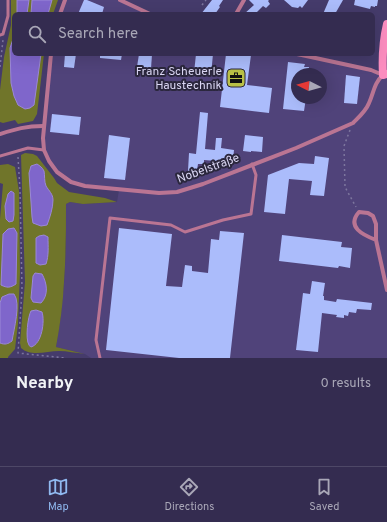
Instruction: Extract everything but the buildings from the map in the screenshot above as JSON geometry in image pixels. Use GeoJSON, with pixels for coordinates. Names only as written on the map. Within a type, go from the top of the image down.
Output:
{"type":"FeatureCollection","features":[{"type":"Feature","properties":{"kind":"street"},"geometry":{"type":"LineString","coordinates":[[61,12],[65,0]]}},
{"type":"Feature","properties":{"kind":"street"},"geometry":{"type":"LineString","coordinates":[[120,0],[146,12]]}},
{"type":"Feature","properties":{"kind":"street"},"geometry":{"type":"LineString","coordinates":[[237,12],[244,0]]}},
{"type":"Feature","properties":{"kind":"street"},"geometry":{"type":"LineString","coordinates":[[306,56],[385,74],[383,61],[387,24]]}},
{"type":"Feature","properties":{"kind":"street","name":"Nobelstraße"},"geometry":{"type":"LineString","coordinates":[[51,56],[43,138],[44,150],[49,161],[57,172],[71,182],[85,186],[158,193],[177,192],[196,186],[296,148],[353,123],[368,105],[376,83],[385,74]]}},
{"type":"Feature","properties":{"kind":"street"},"geometry":{"type":"LineString","coordinates":[[0,134],[20,128],[43,126]]}},
{"type":"Feature","properties":{"kind":"street"},"geometry":{"type":"LineString","coordinates":[[376,240],[364,236],[356,229],[354,221],[355,216],[359,212],[368,213],[373,216],[376,224],[376,240],[387,290]]}},
{"type":"Feature","properties":{"kind":"lane"},"geometry":{"type":"LineString","coordinates":[[2,35],[8,16],[8,0]]}},
{"type":"Feature","properties":{"kind":"lane"},"geometry":{"type":"LineString","coordinates":[[0,156],[28,148],[44,150]]}},
{"type":"Feature","properties":{"kind":"lane"},"geometry":{"type":"LineString","coordinates":[[100,358],[96,340],[110,218],[171,226],[185,232],[223,220],[251,214],[256,175],[252,164]]}},
{"type":"Feature","properties":{"kind":"path"},"geometry":{"type":"LineString","coordinates":[[202,5],[206,0]]}},
{"type":"Feature","properties":{"kind":"path"},"geometry":{"type":"LineString","coordinates":[[0,67],[2,35]]}},
{"type":"Feature","properties":{"kind":"path"},"geometry":{"type":"LineString","coordinates":[[353,123],[344,146],[345,187],[359,212]]}},
{"type":"Feature","properties":{"kind":"path"},"geometry":{"type":"LineString","coordinates":[[17,358],[22,289],[18,151]]}},
{"type":"Feature","properties":{"kind":"path"},"geometry":{"type":"LineString","coordinates":[[18,353],[65,358]]}},
{"type":"Feature","properties":{"kind":"shaded area"},"geometry":{"type":"Polygon","coordinates":[[[17,0],[29,0],[27,12],[17,12],[17,0]]]}},
{"type":"Feature","properties":{"kind":"shaded area"},"geometry":{"type":"Polygon","coordinates":[[[32,0],[52,0],[49,12],[31,12],[32,0]]]}},
{"type":"Feature","properties":{"kind":"shaded area"},"geometry":{"type":"Polygon","coordinates":[[[65,0],[120,0],[146,12],[61,12],[65,0]]]}},
{"type":"Feature","properties":{"kind":"shaded area"},"geometry":{"type":"Polygon","coordinates":[[[387,28],[387,358],[91,358],[85,354],[56,347],[64,283],[66,204],[70,202],[83,204],[117,202],[119,190],[71,182],[57,172],[49,161],[43,138],[51,56],[305,56],[383,75],[387,28]]]}},
{"type":"Feature","properties":{"kind":"shaded area"},"geometry":{"type":"Polygon","coordinates":[[[12,42],[12,56],[41,56],[34,105],[30,108],[25,109],[18,105],[14,96],[11,83],[10,48],[12,42]]]}},
{"type":"Feature","properties":{"kind":"shaded area"},"geometry":{"type":"Polygon","coordinates":[[[37,164],[44,171],[45,184],[53,198],[52,209],[47,225],[41,226],[33,223],[29,173],[31,166],[37,164]]]}},
{"type":"Feature","properties":{"kind":"shaded area"},"geometry":{"type":"Polygon","coordinates":[[[11,191],[14,193],[14,215],[13,221],[9,222],[6,219],[5,206],[8,194],[11,191]]]}},
{"type":"Feature","properties":{"kind":"shaded area"},"geometry":{"type":"Polygon","coordinates":[[[14,228],[17,233],[16,284],[7,287],[1,285],[3,234],[8,229],[14,228]]]}},
{"type":"Feature","properties":{"kind":"shaded area"},"geometry":{"type":"Polygon","coordinates":[[[44,235],[48,237],[48,257],[46,264],[40,265],[36,263],[36,238],[44,235]]]}},
{"type":"Feature","properties":{"kind":"shaded area"},"geometry":{"type":"Polygon","coordinates":[[[35,273],[42,274],[46,285],[46,293],[44,300],[41,303],[33,302],[31,298],[33,276],[35,273]]]}},
{"type":"Feature","properties":{"kind":"shaded area"},"geometry":{"type":"Polygon","coordinates":[[[9,294],[14,294],[16,298],[17,310],[12,341],[3,344],[0,343],[0,303],[2,297],[9,294]]]}},
{"type":"Feature","properties":{"kind":"shaded area"},"geometry":{"type":"Polygon","coordinates":[[[36,310],[42,312],[43,326],[38,342],[31,347],[27,338],[28,322],[31,311],[36,310]]]}},
{"type":"Feature","properties":{"kind":"green space"},"geometry":{"type":"Polygon","coordinates":[[[11,0],[58,0],[54,12],[12,12],[12,56],[44,56],[37,114],[33,121],[18,124],[15,120],[3,123],[0,122],[0,90],[4,57],[11,25],[11,0]]]}},
{"type":"Feature","properties":{"kind":"green space"},"geometry":{"type":"Polygon","coordinates":[[[25,153],[37,156],[57,183],[69,192],[105,198],[117,202],[83,204],[70,202],[66,204],[64,290],[56,347],[85,354],[59,351],[34,353],[25,351],[21,348],[20,343],[25,282],[21,155],[25,153]]]}},
{"type":"Feature","properties":{"kind":"green space"},"geometry":{"type":"Polygon","coordinates":[[[8,164],[15,167],[19,191],[20,272],[18,324],[15,349],[8,358],[0,358],[0,219],[3,184],[0,183],[0,165],[8,164]]]}},
{"type":"Feature","properties":{"kind":"place","name":"Franz Scheuerle Haustechnik"},"geometry":{"type":"Point","coordinates":[236,78]}}]}
